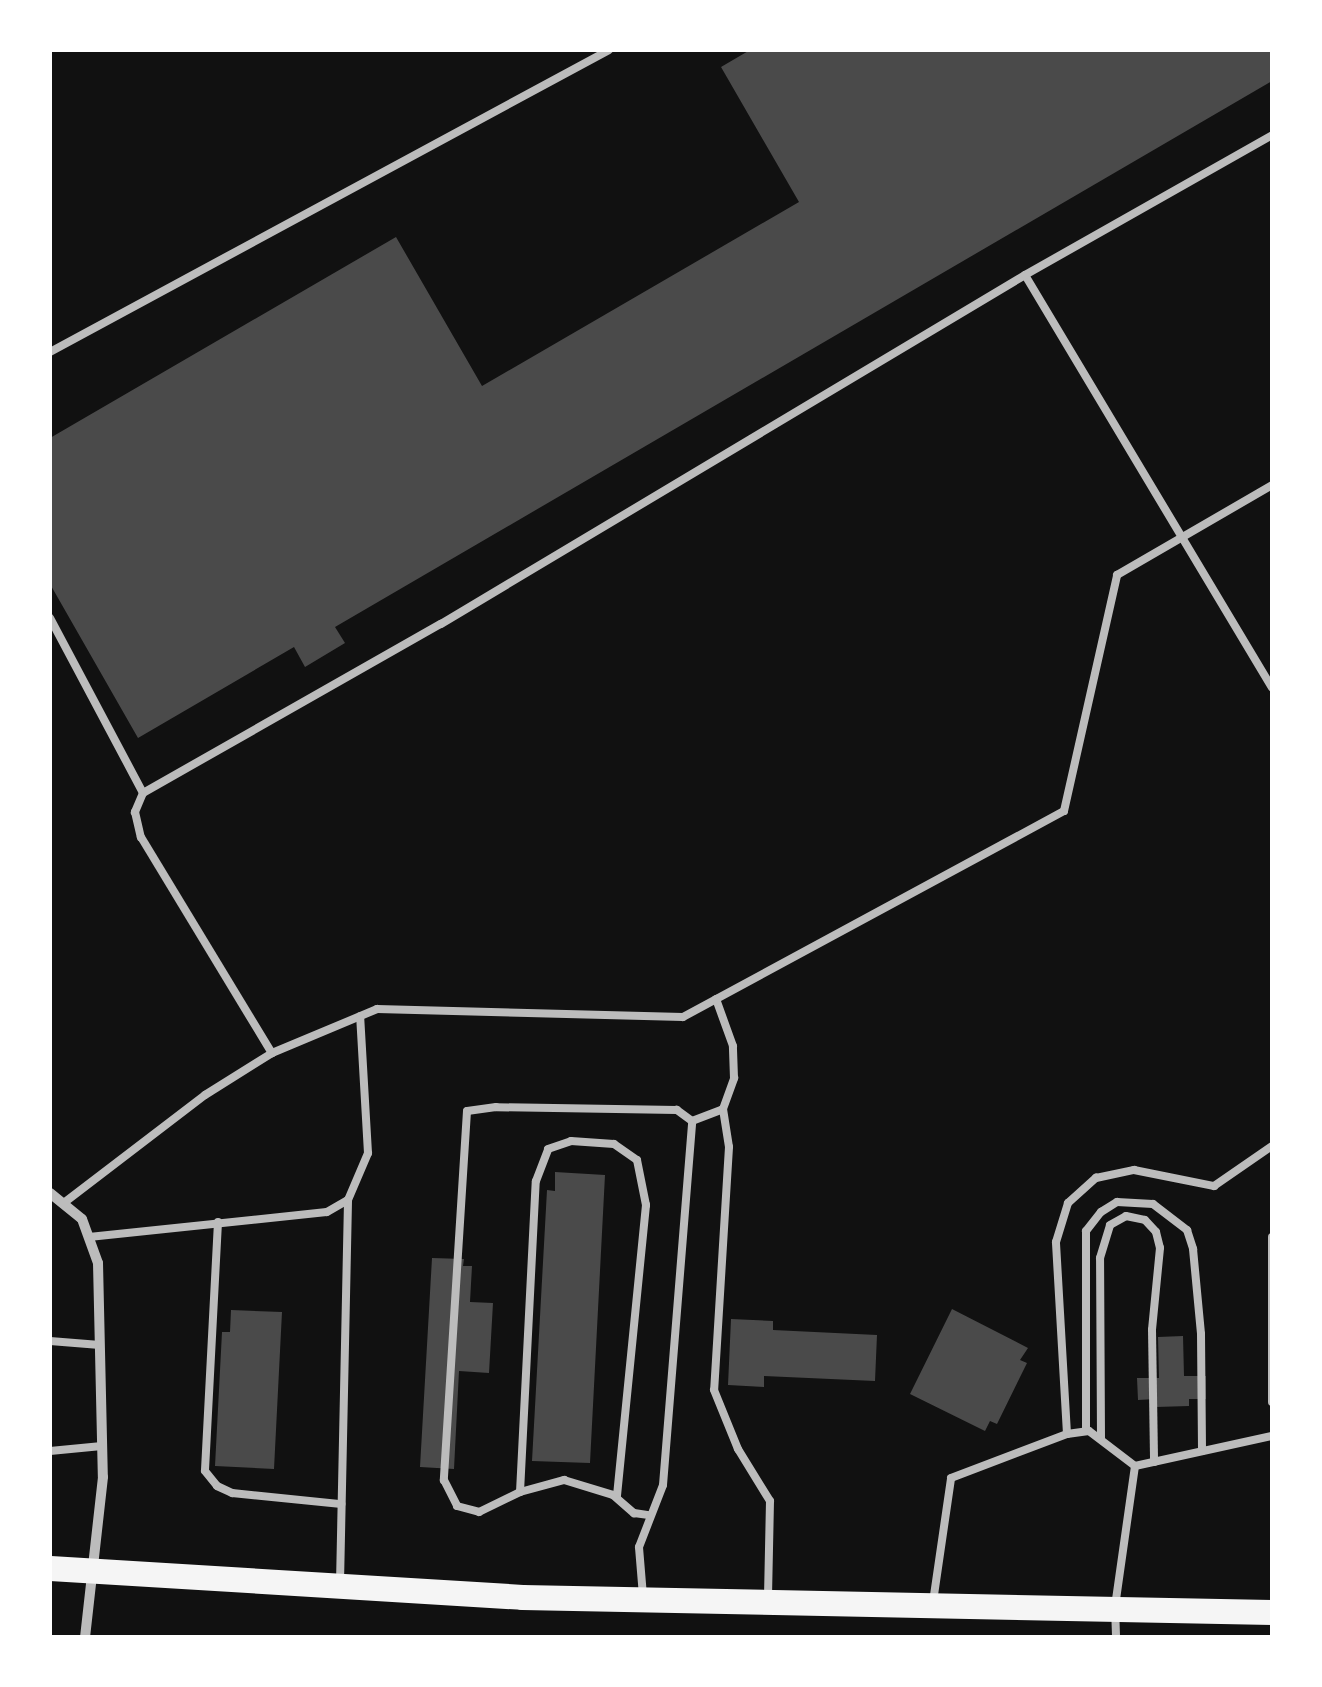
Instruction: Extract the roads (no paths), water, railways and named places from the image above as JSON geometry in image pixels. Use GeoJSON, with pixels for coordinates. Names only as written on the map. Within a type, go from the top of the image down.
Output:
{"type":"FeatureCollection","features":[{"type":"Feature","properties":{"kind":"highway"},"geometry":{"type":"LineString","coordinates":[[50,1568],[340,1582],[426,1593],[644,1601],[934,1602],[1272,1612]]}},
{"type":"Feature","properties":{"kind":"street"},"geometry":{"type":"LineString","coordinates":[[50,1193],[82,1219],[98,1263],[102,1446],[85,1637]]}},
{"type":"Feature","properties":{"kind":"lane"},"geometry":{"type":"LineString","coordinates":[[50,352],[609,50]]}},
{"type":"Feature","properties":{"kind":"lane"},"geometry":{"type":"LineString","coordinates":[[272,1053],[141,837],[136,812],[143,793],[491,595],[1024,275],[1272,135]]}},
{"type":"Feature","properties":{"kind":"lane"},"geometry":{"type":"LineString","coordinates":[[1024,275],[1272,688]]}},
{"type":"Feature","properties":{"kind":"lane"},"geometry":{"type":"LineString","coordinates":[[65,1202],[205,1095],[272,1053],[377,1009],[684,1017],[1064,811],[1117,575],[1272,485]]}},
{"type":"Feature","properties":{"kind":"lane"},"geometry":{"type":"LineString","coordinates":[[50,618],[143,793]]}},
{"type":"Feature","properties":{"kind":"lane"},"geometry":{"type":"LineString","coordinates":[[716,999],[733,1046],[734,1078],[723,1110],[728,1147],[714,1390],[738,1449],[770,1501],[767,1602]]}},
{"type":"Feature","properties":{"kind":"lane"},"geometry":{"type":"LineString","coordinates":[[340,1582],[348,1200],[368,1153],[360,1016]]}},
{"type":"Feature","properties":{"kind":"lane"},"geometry":{"type":"LineString","coordinates":[[650,1515],[634,1513],[616,1497],[564,1480],[520,1492],[479,1512],[457,1506],[444,1480],[467,1111],[496,1107],[677,1110],[692,1121]]}},
{"type":"Feature","properties":{"kind":"lane"},"geometry":{"type":"LineString","coordinates":[[692,1121],[723,1110]]}},
{"type":"Feature","properties":{"kind":"lane"},"geometry":{"type":"LineString","coordinates":[[644,1601],[639,1547],[663,1485],[692,1121]]}},
{"type":"Feature","properties":{"kind":"lane"},"geometry":{"type":"LineString","coordinates":[[520,1492],[536,1181],[548,1148],[572,1142],[614,1144],[637,1160],[646,1205],[616,1497]]}},
{"type":"Feature","properties":{"kind":"lane"},"geometry":{"type":"LineString","coordinates":[[1067,1434],[1056,1242],[1068,1204],[1096,1178],[1134,1170],[1214,1186],[1272,1146]]}},
{"type":"Feature","properties":{"kind":"lane"},"geometry":{"type":"LineString","coordinates":[[89,1237],[327,1212],[348,1200]]}},
{"type":"Feature","properties":{"kind":"lane"},"geometry":{"type":"LineString","coordinates":[[1086,1431],[1086,1231],[1101,1212],[1117,1202],[1153,1204],[1187,1230],[1193,1249],[1201,1334],[1202,1451]]}},
{"type":"Feature","properties":{"kind":"lane"},"geometry":{"type":"LineString","coordinates":[[1101,1438],[1100,1258],[1110,1224],[1126,1216],[1145,1220],[1156,1232],[1160,1248],[1152,1330],[1154,1462]]}},
{"type":"Feature","properties":{"kind":"lane"},"geometry":{"type":"LineString","coordinates":[[218,1222],[206,1471],[217,1486],[232,1493],[342,1504]]}},
{"type":"Feature","properties":{"kind":"lane"},"geometry":{"type":"LineString","coordinates":[[1272,1237],[1272,1402]]}},
{"type":"Feature","properties":{"kind":"lane"},"geometry":{"type":"LineString","coordinates":[[50,1341],[100,1345]]}},
{"type":"Feature","properties":{"kind":"lane"},"geometry":{"type":"LineString","coordinates":[[934,1602],[951,1478],[1067,1434],[1086,1431],[1101,1438],[1135,1466]]}},
{"type":"Feature","properties":{"kind":"lane"},"geometry":{"type":"LineString","coordinates":[[1135,1466],[1272,1436]]}},
{"type":"Feature","properties":{"kind":"lane"},"geometry":{"type":"LineString","coordinates":[[50,1451],[102,1446]]}},
{"type":"Feature","properties":{"kind":"lane"},"geometry":{"type":"LineString","coordinates":[[1116,1637],[1115,1607],[1135,1466]]}}]}
